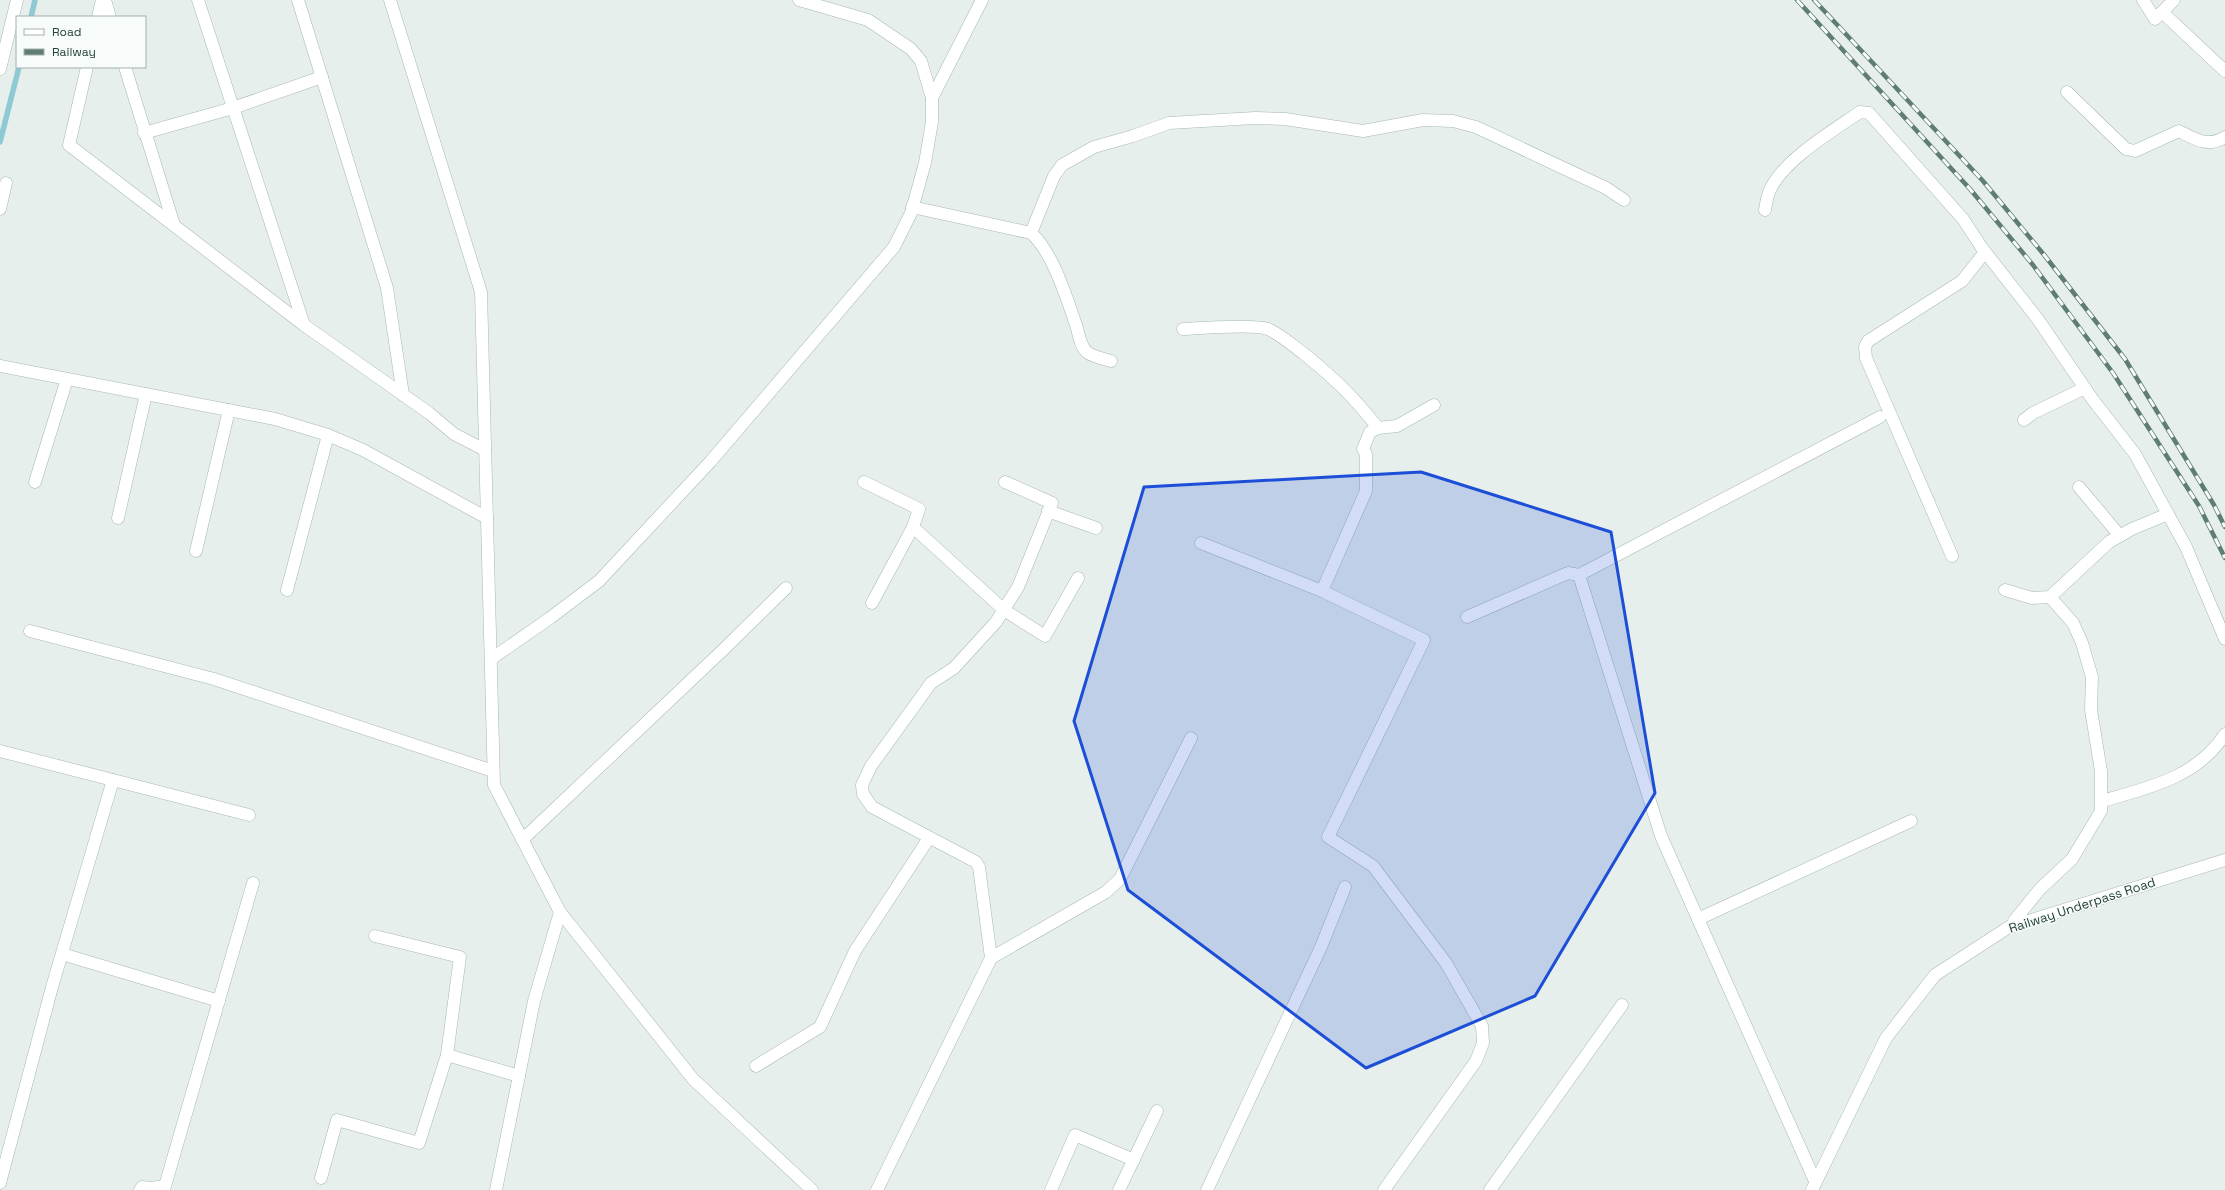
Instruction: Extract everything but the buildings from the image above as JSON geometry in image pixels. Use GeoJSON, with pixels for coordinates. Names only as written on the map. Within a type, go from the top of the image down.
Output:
{"type":"FeatureCollection","features":[{"type":"Feature","properties":{"kind":"street"},"geometry":{"type":"LineString","coordinates":[[0,69],[17,0]]}},
{"type":"Feature","properties":{"kind":"street"},"geometry":{"type":"LineString","coordinates":[[98,16],[102,0]]}},
{"type":"Feature","properties":{"kind":"street"},"geometry":{"type":"LineString","coordinates":[[105,0],[110,16]]}},
{"type":"Feature","properties":{"kind":"street"},"geometry":{"type":"LineString","coordinates":[[198,0],[304,325]]}},
{"type":"Feature","properties":{"kind":"street"},"geometry":{"type":"LineString","coordinates":[[298,0],[387,288],[403,395]]}},
{"type":"Feature","properties":{"kind":"street"},"geometry":{"type":"LineString","coordinates":[[390,0],[481,292],[494,785],[560,912],[692,1079],[812,1190]]}},
{"type":"Feature","properties":{"kind":"street"},"geometry":{"type":"LineString","coordinates":[[490,659],[550,618],[599,581],[710,462],[894,247],[912,207],[925,163],[931,128],[932,98],[921,61],[911,49],[868,20],[799,0]]}},
{"type":"Feature","properties":{"kind":"street"},"geometry":{"type":"LineString","coordinates":[[932,98],[982,0]]}},
{"type":"Feature","properties":{"kind":"street"},"geometry":{"type":"LineString","coordinates":[[2143,0],[2155,19],[2174,0]]}},
{"type":"Feature","properties":{"kind":"street"},"geometry":{"type":"LineString","coordinates":[[2162,12],[2225,71]]}},
{"type":"Feature","properties":{"kind":"street"},"geometry":{"type":"LineString","coordinates":[[87,68],[69,145],[304,325],[429,413],[454,434],[485,450]]}},
{"type":"Feature","properties":{"kind":"street"},"geometry":{"type":"LineString","coordinates":[[125,68],[144,133],[174,225]]}},
{"type":"Feature","properties":{"kind":"street"},"geometry":{"type":"LineString","coordinates":[[144,133],[233,108],[322,77]]}},
{"type":"Feature","properties":{"kind":"street"},"geometry":{"type":"LineString","coordinates":[[2068,92],[2126,149],[2135,151],[2179,132],[2207,144],[2225,137]]}},
{"type":"Feature","properties":{"kind":"street"},"geometry":{"type":"LineString","coordinates":[[1764,210],[1770,189],[1792,163],[1810,147],[1860,112],[1869,113],[1963,219],[1985,252],[2037,318],[2085,388],[2135,454],[2186,547],[2225,639]]}},
{"type":"Feature","properties":{"kind":"street"},"geometry":{"type":"LineString","coordinates":[[1031,234],[1054,176],[1062,165],[1094,147],[1169,123],[1255,118],[1285,119],[1363,131],[1423,120],[1453,121],[1476,127],[1606,188],[1624,200]]}},
{"type":"Feature","properties":{"kind":"street"},"geometry":{"type":"LineString","coordinates":[[0,209],[6,183]]}},
{"type":"Feature","properties":{"kind":"street"},"geometry":{"type":"LineString","coordinates":[[912,207],[1031,234],[1037,238],[1048,256],[1075,322],[1082,346],[1088,353],[1111,361]]}},
{"type":"Feature","properties":{"kind":"street"},"geometry":{"type":"LineString","coordinates":[[1952,556],[1866,358],[1865,347],[1868,341],[1962,281],[1985,252]]}},
{"type":"Feature","properties":{"kind":"street"},"geometry":{"type":"LineString","coordinates":[[1183,329],[1253,327],[1267,329],[1290,343],[1338,380],[1378,428]]}},
{"type":"Feature","properties":{"kind":"street"},"geometry":{"type":"LineString","coordinates":[[0,366],[275,419],[328,435],[383,460],[487,518]]}},
{"type":"Feature","properties":{"kind":"street"},"geometry":{"type":"LineString","coordinates":[[35,482],[67,379]]}},
{"type":"Feature","properties":{"kind":"street"},"geometry":{"type":"LineString","coordinates":[[2024,420],[2033,413],[2085,388]]}},
{"type":"Feature","properties":{"kind":"street"},"geometry":{"type":"LineString","coordinates":[[118,518],[146,394]]}},
{"type":"Feature","properties":{"kind":"street"},"geometry":{"type":"LineString","coordinates":[[1322,591],[1366,491],[1366,454],[1363,449],[1370,432],[1378,428],[1397,426],[1434,405]]}},
{"type":"Feature","properties":{"kind":"street"},"geometry":{"type":"LineString","coordinates":[[196,551],[229,410]]}},
{"type":"Feature","properties":{"kind":"street"},"geometry":{"type":"LineString","coordinates":[[1467,617],[1568,574],[1579,575],[1880,417]]}},
{"type":"Feature","properties":{"kind":"street"},"geometry":{"type":"LineString","coordinates":[[287,590],[328,435]]}},
{"type":"Feature","properties":{"kind":"street"},"geometry":{"type":"LineString","coordinates":[[864,482],[919,509],[913,527],[872,603]]}},
{"type":"Feature","properties":{"kind":"street"},"geometry":{"type":"LineString","coordinates":[[877,1190],[991,958],[979,867],[976,862],[872,807],[864,794],[862,785],[871,766],[931,683],[954,668],[965,658],[1004,610],[1018,587],[1052,503],[1005,482]]}},
{"type":"Feature","properties":{"kind":"street"},"geometry":{"type":"LineString","coordinates":[[2079,487],[2120,536]]}},
{"type":"Feature","properties":{"kind":"street"},"geometry":{"type":"LineString","coordinates":[[1048,511],[1096,528]]}},
{"type":"Feature","properties":{"kind":"street"},"geometry":{"type":"LineString","coordinates":[[2005,590],[2032,598],[2050,597],[2109,542],[2168,514]]}},
{"type":"Feature","properties":{"kind":"street"},"geometry":{"type":"LineString","coordinates":[[913,527],[1004,610],[1045,636],[1078,578]]}},
{"type":"Feature","properties":{"kind":"street"},"geometry":{"type":"LineString","coordinates":[[1201,543],[1322,591],[1424,640],[1328,837],[1373,866],[1446,963],[1482,1026],[1483,1044],[1476,1060],[1384,1190]]}},
{"type":"Feature","properties":{"kind":"street"},"geometry":{"type":"LineString","coordinates":[[1579,575],[1661,836],[1813,1186]]}},
{"type":"Feature","properties":{"kind":"street"},"geometry":{"type":"LineString","coordinates":[[522,840],[724,649],[786,588]]}},
{"type":"Feature","properties":{"kind":"street"},"geometry":{"type":"LineString","coordinates":[[2014,926],[2014,920],[2030,900],[2072,859],[2102,811],[2101,771],[2091,710],[2092,677],[2082,643],[2073,623],[2050,597]]}},
{"type":"Feature","properties":{"kind":"street"},"geometry":{"type":"LineString","coordinates":[[30,631],[214,679],[494,771]]}},
{"type":"Feature","properties":{"kind":"street"},"geometry":{"type":"LineString","coordinates":[[2102,801],[2164,783],[2185,772],[2216,748],[2225,734]]}},
{"type":"Feature","properties":{"kind":"street"},"geometry":{"type":"LineString","coordinates":[[991,958],[1106,892],[1120,879],[1190,738]]}},
{"type":"Feature","properties":{"kind":"street"},"geometry":{"type":"LineString","coordinates":[[0,751],[249,815]]}},
{"type":"Feature","properties":{"kind":"street"},"geometry":{"type":"LineString","coordinates":[[0,1183],[2,1168],[62,954],[113,780]]}},
{"type":"Feature","properties":{"kind":"street"},"geometry":{"type":"LineString","coordinates":[[1698,919],[1911,821]]}},
{"type":"Feature","properties":{"kind":"street"},"geometry":{"type":"LineString","coordinates":[[756,1066],[820,1027],[855,951],[929,838]]}},
{"type":"Feature","properties":{"kind":"street","name":"Railway Underpass Road"},"geometry":{"type":"LineString","coordinates":[[1813,1186],[1886,1038],[1934,975],[2014,926],[2225,860]]}},
{"type":"Feature","properties":{"kind":"street"},"geometry":{"type":"LineString","coordinates":[[140,1190],[142,1187],[151,1188],[165,1186],[253,883]]}},
{"type":"Feature","properties":{"kind":"street"},"geometry":{"type":"LineString","coordinates":[[1207,1190],[1321,947],[1345,887]]}},
{"type":"Feature","properties":{"kind":"street"},"geometry":{"type":"LineString","coordinates":[[496,1190],[534,1001],[560,912]]}},
{"type":"Feature","properties":{"kind":"street"},"geometry":{"type":"LineString","coordinates":[[321,1178],[337,1120],[419,1143],[448,1055],[460,957],[375,936]]}},
{"type":"Feature","properties":{"kind":"street"},"geometry":{"type":"LineString","coordinates":[[62,954],[219,1001]]}},
{"type":"Feature","properties":{"kind":"street"},"geometry":{"type":"LineString","coordinates":[[1490,1190],[1622,1005]]}},
{"type":"Feature","properties":{"kind":"street"},"geometry":{"type":"LineString","coordinates":[[448,1055],[519,1076]]}},
{"type":"Feature","properties":{"kind":"street"},"geometry":{"type":"LineString","coordinates":[[1119,1190],[1157,1111]]}},
{"type":"Feature","properties":{"kind":"street"},"geometry":{"type":"LineString","coordinates":[[1051,1190],[1075,1135],[1134,1160]]}},
{"type":"Feature","properties":{"kind":"highlighted area"},"geometry":{"type":"Polygon","coordinates":[[[1421,472],[1611,532],[1655,793],[1535,996],[1366,1068],[1128,890],[1074,721],[1144,487],[1421,472]]]}},
{"type":"Feature","properties":{"kind":"waterway"},"geometry":{"type":"LineString","coordinates":[[31,16],[35,0]]}},
{"type":"Feature","properties":{"kind":"waterway"},"geometry":{"type":"LineString","coordinates":[[0,142],[19,68]]}},
{"type":"Feature","properties":{"kind":"railway"},"geometry":{"type":"LineString","coordinates":[[1797,0],[1970,189],[2033,265],[2113,373],[2199,506],[2225,558]]}},
{"type":"Feature","properties":{"kind":"railway"},"geometry":{"type":"LineString","coordinates":[[1814,0],[1983,181],[2045,256],[2125,359],[2214,505],[2225,527]]}}]}
